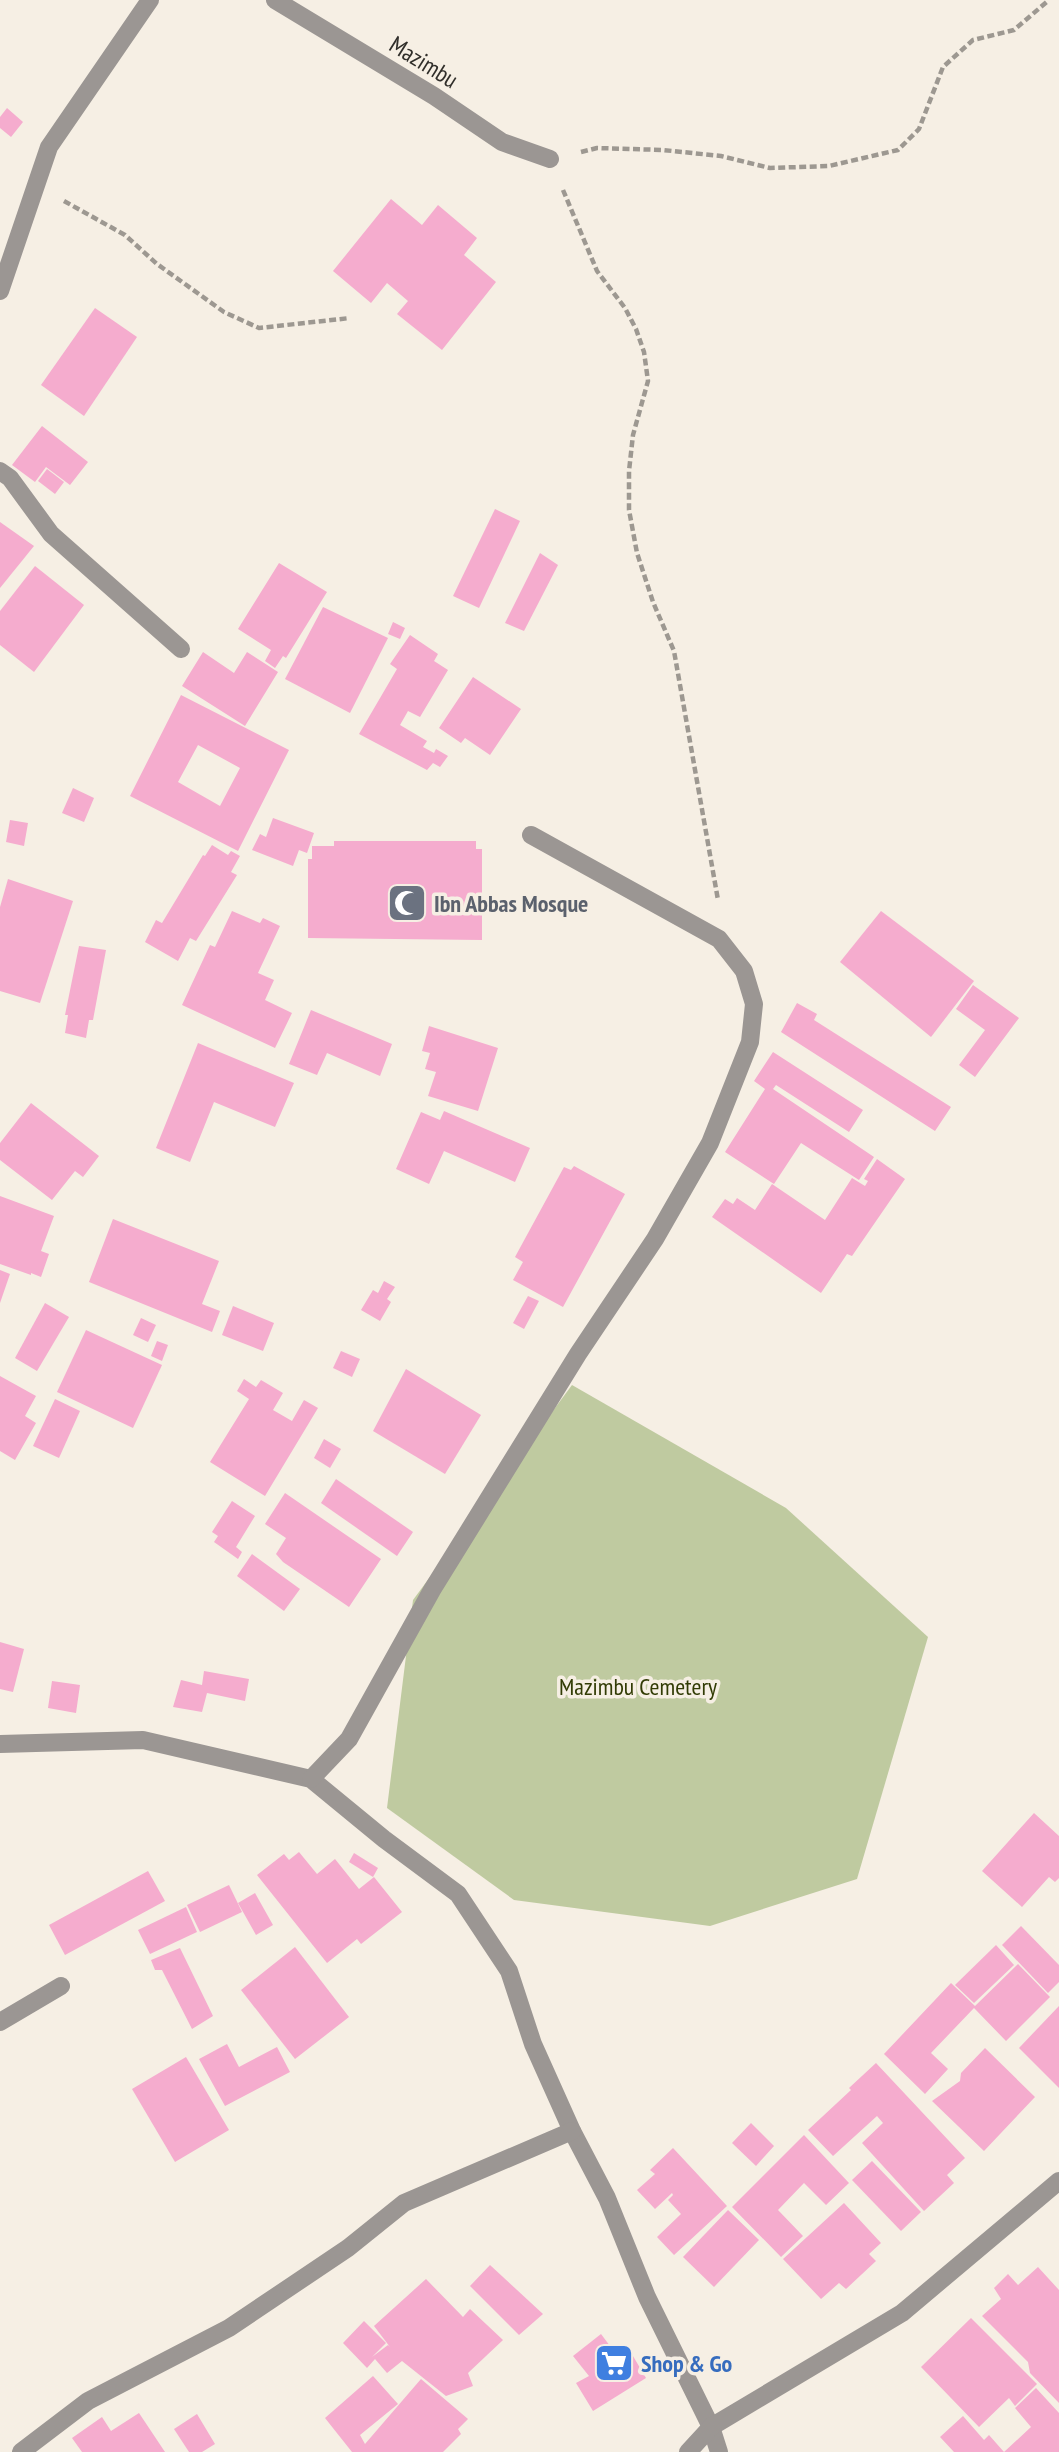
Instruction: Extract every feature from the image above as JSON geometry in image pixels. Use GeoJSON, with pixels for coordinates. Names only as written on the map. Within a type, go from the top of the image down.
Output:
{"type":"FeatureCollection","features":[{"type":"Feature","properties":{"kind":"street"},"geometry":{"type":"LineString","coordinates":[[0,291],[49,147],[150,0]]}},
{"type":"Feature","properties":{"kind":"street","name":"Mazimbu"},"geometry":{"type":"LineString","coordinates":[[275,0],[434,96],[502,142],[550,159]]}},
{"type":"Feature","properties":{"kind":"street"},"geometry":{"type":"LineString","coordinates":[[0,471],[10,478],[51,534],[181,649]]}},
{"type":"Feature","properties":{"kind":"street"},"geometry":{"type":"LineString","coordinates":[[311,1779],[349,1739],[432,1590],[578,1354],[655,1239],[710,1143],[750,1042],[754,1004],[744,971],[719,939],[531,835]]}},
{"type":"Feature","properties":{"kind":"street"},"geometry":{"type":"LineString","coordinates":[[0,1744],[143,1740],[311,1779],[384,1839],[458,1894],[509,1971],[533,2044],[572,2131],[607,2198],[647,2297],[711,2427],[719,2452]]}},
{"type":"Feature","properties":{"kind":"street"},"geometry":{"type":"LineString","coordinates":[[0,2022],[61,1986]]}},
{"type":"Feature","properties":{"kind":"street"},"geometry":{"type":"LineString","coordinates":[[21,2452],[88,2401],[229,2328],[348,2248],[404,2203],[572,2131]]}},
{"type":"Feature","properties":{"kind":"street"},"geometry":{"type":"LineString","coordinates":[[688,2452],[711,2427],[902,2314],[1059,2180]]}},
{"type":"Feature","properties":{"kind":"path"},"geometry":{"type":"LineString","coordinates":[[719,939],[720,913],[674,651],[645,578],[629,510],[633,435],[648,381],[644,352],[625,308],[597,271],[550,159],[597,148],[663,150],[721,156],[770,168],[830,166],[898,150],[919,129],[943,66],[973,40],[1014,30],[1049,0]]}},
{"type":"Feature","properties":{"kind":"path"},"geometry":{"type":"LineString","coordinates":[[36,185],[125,235],[156,264],[224,312],[258,328],[350,318]]}},
{"type":"Feature","properties":{"kind":"green space","name":"Mazimbu Cemetery"},"geometry":{"type":"Polygon","coordinates":[[[572,1385],[786,1508],[928,1637],[857,1879],[710,1926],[514,1900],[387,1808],[413,1600],[572,1385]]]}},
{"type":"Feature","properties":{"kind":"building"},"geometry":{"type":"Polygon","coordinates":[[[7,108],[23,122],[11,137],[0,128],[0,117],[7,108]]]}},
{"type":"Feature","properties":{"kind":"building"},"geometry":{"type":"Polygon","coordinates":[[[391,199],[422,225],[438,205],[477,238],[464,255],[496,282],[442,350],[397,314],[408,301],[387,283],[371,303],[333,271],[391,199]]]}},
{"type":"Feature","properties":{"kind":"building"},"geometry":{"type":"Polygon","coordinates":[[[95,308],[137,337],[84,416],[41,385],[95,308]]]}},
{"type":"Feature","properties":{"kind":"building"},"geometry":{"type":"Polygon","coordinates":[[[42,426],[88,462],[70,485],[46,467],[35,482],[12,465],[42,426]]]}},
{"type":"Feature","properties":{"kind":"building"},"geometry":{"type":"Polygon","coordinates":[[[47,469],[64,482],[55,494],[38,481],[47,469]]]}},
{"type":"Feature","properties":{"kind":"building"},"geometry":{"type":"Polygon","coordinates":[[[495,509],[520,521],[479,608],[453,596],[495,509]]]}},
{"type":"Feature","properties":{"kind":"building"},"geometry":{"type":"Polygon","coordinates":[[[0,522],[34,546],[0,588],[0,522]]]}},
{"type":"Feature","properties":{"kind":"building"},"geometry":{"type":"Polygon","coordinates":[[[540,553],[558,565],[524,631],[505,623],[540,553]]]}},
{"type":"Feature","properties":{"kind":"building"},"geometry":{"type":"Polygon","coordinates":[[[279,563],[327,592],[286,658],[283,656],[275,668],[265,661],[271,650],[238,629],[279,563]]]}},
{"type":"Feature","properties":{"kind":"building"},"geometry":{"type":"Polygon","coordinates":[[[35,566],[84,605],[34,672],[0,645],[0,611],[35,566]]]}},
{"type":"Feature","properties":{"kind":"building"},"geometry":{"type":"Polygon","coordinates":[[[323,607],[388,638],[350,713],[285,679],[323,607]]]}},
{"type":"Feature","properties":{"kind":"building"},"geometry":{"type":"Polygon","coordinates":[[[393,622],[405,628],[400,639],[388,634],[393,622]]]}},
{"type":"Feature","properties":{"kind":"building"},"geometry":{"type":"Polygon","coordinates":[[[410,635],[438,654],[434,661],[448,670],[420,717],[408,711],[400,725],[427,741],[423,747],[434,753],[436,749],[448,756],[440,767],[433,763],[427,770],[359,734],[397,669],[390,664],[410,635]]]}},
{"type":"Feature","properties":{"kind":"building"},"geometry":{"type":"Polygon","coordinates":[[[203,652],[234,673],[247,652],[278,672],[245,726],[182,686],[203,652]]]}},
{"type":"Feature","properties":{"kind":"building"},"geometry":{"type":"Polygon","coordinates":[[[473,677],[521,709],[490,755],[465,738],[461,743],[439,728],[473,677]]]}},
{"type":"Feature","properties":{"kind":"building"},"geometry":{"type":"Polygon","coordinates":[[[181,695],[289,750],[238,851],[130,796],[181,695]],[[198,745],[178,782],[220,806],[240,768],[198,745]]]}},
{"type":"Feature","properties":{"kind":"building"},"geometry":{"type":"Polygon","coordinates":[[[73,788],[94,798],[84,822],[62,813],[73,788]]]}},
{"type":"Feature","properties":{"kind":"building"},"geometry":{"type":"Polygon","coordinates":[[[273,818],[314,833],[307,853],[299,850],[293,866],[252,850],[260,834],[266,837],[273,818]]]}},
{"type":"Feature","properties":{"kind":"building"},"geometry":{"type":"Polygon","coordinates":[[[10,820],[28,823],[24,846],[6,842],[10,820]]]}},
{"type":"Feature","properties":{"kind":"building"},"geometry":{"type":"Polygon","coordinates":[[[334,841],[476,841],[476,849],[482,849],[482,940],[308,938],[308,859],[312,859],[312,846],[334,846],[334,841]]]}},
{"type":"Feature","properties":{"kind":"building"},"geometry":{"type":"Polygon","coordinates":[[[212,845],[228,855],[231,851],[240,856],[231,872],[237,875],[196,941],[190,938],[178,961],[145,942],[156,920],[162,923],[203,855],[205,856],[212,845]]]}},
{"type":"Feature","properties":{"kind":"building"},"geometry":{"type":"Polygon","coordinates":[[[8,879],[73,901],[40,1003],[0,991],[0,907],[8,879]]]}},
{"type":"Feature","properties":{"kind":"building"},"geometry":{"type":"Polygon","coordinates":[[[232,911],[260,923],[263,918],[280,926],[258,973],[274,980],[265,1000],[292,1013],[275,1048],[182,1005],[210,945],[215,947],[232,911]]]}},
{"type":"Feature","properties":{"kind":"building"},"geometry":{"type":"Polygon","coordinates":[[[881,911],[974,981],[931,1037],[840,962],[881,911]]]}},
{"type":"Feature","properties":{"kind":"building"},"geometry":{"type":"Polygon","coordinates":[[[79,946],[106,950],[93,1020],[89,1020],[86,1038],[65,1033],[68,1015],[65,1015],[79,946]]]}},
{"type":"Feature","properties":{"kind":"building"},"geometry":{"type":"Polygon","coordinates":[[[973,985],[1019,1018],[975,1077],[959,1065],[985,1030],[956,1009],[973,985]]]}},
{"type":"Feature","properties":{"kind":"building"},"geometry":{"type":"Polygon","coordinates":[[[797,1003],[817,1014],[814,1020],[951,1107],[935,1131],[781,1032],[797,1003]]]}},
{"type":"Feature","properties":{"kind":"building"},"geometry":{"type":"Polygon","coordinates":[[[311,1010],[392,1044],[380,1076],[327,1053],[317,1075],[289,1064],[311,1010]]]}},
{"type":"Feature","properties":{"kind":"building"},"geometry":{"type":"Polygon","coordinates":[[[429,1026],[498,1048],[478,1111],[428,1096],[436,1072],[425,1069],[430,1053],[422,1051],[429,1026]]]}},
{"type":"Feature","properties":{"kind":"building"},"geometry":{"type":"Polygon","coordinates":[[[198,1043],[294,1083],[275,1127],[214,1102],[190,1162],[156,1148],[198,1043]]]}},
{"type":"Feature","properties":{"kind":"building"},"geometry":{"type":"Polygon","coordinates":[[[773,1052],[863,1110],[849,1132],[776,1085],[773,1089],[874,1157],[859,1180],[801,1143],[774,1184],[725,1152],[765,1089],[754,1081],[773,1052]]]}},
{"type":"Feature","properties":{"kind":"building"},"geometry":{"type":"Polygon","coordinates":[[[31,1103],[99,1156],[83,1177],[75,1171],[52,1200],[0,1160],[0,1143],[31,1103]]]}},
{"type":"Feature","properties":{"kind":"building"},"geometry":{"type":"Polygon","coordinates":[[[444,1111],[530,1148],[515,1182],[444,1151],[429,1184],[396,1169],[421,1112],[440,1120],[444,1111]]]}},
{"type":"Feature","properties":{"kind":"building"},"geometry":{"type":"Polygon","coordinates":[[[877,1159],[905,1179],[852,1256],[847,1254],[821,1293],[712,1217],[725,1199],[733,1204],[737,1198],[755,1210],[772,1184],[825,1220],[852,1178],[865,1186],[868,1181],[864,1179],[877,1159]]]}},
{"type":"Feature","properties":{"kind":"building"},"geometry":{"type":"Polygon","coordinates":[[[574,1166],[625,1194],[563,1307],[513,1280],[523,1262],[515,1257],[564,1167],[571,1170],[574,1166]]]}},
{"type":"Feature","properties":{"kind":"building"},"geometry":{"type":"Polygon","coordinates":[[[0,1196],[54,1216],[41,1251],[49,1254],[41,1277],[0,1264],[0,1196]]]}},
{"type":"Feature","properties":{"kind":"building"},"geometry":{"type":"Polygon","coordinates":[[[113,1219],[219,1261],[202,1304],[220,1311],[212,1332],[89,1282],[113,1219]]]}},
{"type":"Feature","properties":{"kind":"building"},"geometry":{"type":"Polygon","coordinates":[[[0,1270],[10,1274],[0,1303],[0,1270]]]}},
{"type":"Feature","properties":{"kind":"building"},"geometry":{"type":"Polygon","coordinates":[[[384,1281],[395,1287],[387,1299],[391,1302],[380,1321],[361,1310],[373,1290],[378,1293],[384,1281]]]}},
{"type":"Feature","properties":{"kind":"building"},"geometry":{"type":"Polygon","coordinates":[[[528,1296],[539,1301],[524,1329],[513,1323],[528,1296]]]}},
{"type":"Feature","properties":{"kind":"building"},"geometry":{"type":"Polygon","coordinates":[[[45,1303],[69,1317],[37,1371],[15,1358],[45,1303]]]}},
{"type":"Feature","properties":{"kind":"building"},"geometry":{"type":"Polygon","coordinates":[[[233,1306],[274,1323],[263,1351],[222,1335],[233,1306]]]}},
{"type":"Feature","properties":{"kind":"building"},"geometry":{"type":"Polygon","coordinates":[[[141,1318],[156,1325],[148,1342],[133,1335],[141,1318]]]}},
{"type":"Feature","properties":{"kind":"building"},"geometry":{"type":"Polygon","coordinates":[[[86,1330],[162,1365],[133,1428],[57,1392],[86,1330]]]}},
{"type":"Feature","properties":{"kind":"building"},"geometry":{"type":"Polygon","coordinates":[[[157,1341],[168,1345],[162,1361],[151,1356],[157,1341]]]}},
{"type":"Feature","properties":{"kind":"building"},"geometry":{"type":"Polygon","coordinates":[[[341,1351],[360,1359],[352,1377],[333,1368],[341,1351]]]}},
{"type":"Feature","properties":{"kind":"building"},"geometry":{"type":"Polygon","coordinates":[[[406,1369],[481,1415],[445,1474],[373,1431],[406,1369]]]}},
{"type":"Feature","properties":{"kind":"building"},"geometry":{"type":"Polygon","coordinates":[[[0,1376],[36,1396],[25,1416],[36,1423],[15,1460],[0,1451],[0,1376]]]}},
{"type":"Feature","properties":{"kind":"building"},"geometry":{"type":"Polygon","coordinates":[[[244,1379],[256,1387],[261,1380],[283,1393],[273,1410],[292,1421],[304,1400],[318,1408],[265,1496],[210,1462],[249,1399],[237,1391],[244,1379]]]}},
{"type":"Feature","properties":{"kind":"building"},"geometry":{"type":"Polygon","coordinates":[[[55,1399],[80,1411],[59,1458],[33,1446],[55,1399]]]}},
{"type":"Feature","properties":{"kind":"building"},"geometry":{"type":"Polygon","coordinates":[[[324,1439],[341,1449],[330,1468],[314,1458],[324,1439]]]}},
{"type":"Feature","properties":{"kind":"building"},"geometry":{"type":"Polygon","coordinates":[[[336,1479],[413,1532],[397,1556],[321,1503],[336,1479]]]}},
{"type":"Feature","properties":{"kind":"building"},"geometry":{"type":"Polygon","coordinates":[[[285,1493],[381,1559],[349,1607],[283,1562],[276,1554],[286,1538],[265,1524],[285,1493]]]}},
{"type":"Feature","properties":{"kind":"building"},"geometry":{"type":"Polygon","coordinates":[[[232,1501],[255,1516],[236,1547],[242,1552],[238,1559],[214,1542],[218,1536],[212,1532],[232,1501]]]}},
{"type":"Feature","properties":{"kind":"building"},"geometry":{"type":"Polygon","coordinates":[[[252,1554],[300,1589],[284,1611],[237,1576],[252,1554]]]}},
{"type":"Feature","properties":{"kind":"building"},"geometry":{"type":"Polygon","coordinates":[[[0,1642],[24,1649],[13,1692],[0,1689],[0,1642]]]}},
{"type":"Feature","properties":{"kind":"building"},"geometry":{"type":"Polygon","coordinates":[[[204,1671],[249,1679],[245,1701],[207,1693],[202,1712],[173,1707],[181,1680],[202,1685],[204,1671]]]}},
{"type":"Feature","properties":{"kind":"building"},"geometry":{"type":"Polygon","coordinates":[[[52,1681],[80,1685],[76,1713],[48,1708],[52,1681]]]}},
{"type":"Feature","properties":{"kind":"building"},"geometry":{"type":"Polygon","coordinates":[[[1034,1813],[1059,1836],[1059,1878],[1055,1882],[1049,1877],[1022,1907],[982,1871],[1034,1813]]]}},
{"type":"Feature","properties":{"kind":"building"},"geometry":{"type":"Polygon","coordinates":[[[299,1852],[317,1874],[335,1859],[359,1889],[374,1877],[402,1912],[361,1944],[357,1939],[327,1963],[257,1875],[284,1854],[289,1860],[299,1852]]]}},
{"type":"Feature","properties":{"kind":"building"},"geometry":{"type":"Polygon","coordinates":[[[354,1853],[378,1868],[373,1877],[349,1862],[354,1853]]]}},
{"type":"Feature","properties":{"kind":"building"},"geometry":{"type":"Polygon","coordinates":[[[148,1871],[165,1901],[65,1955],[49,1925],[148,1871]]]}},
{"type":"Feature","properties":{"kind":"building"},"geometry":{"type":"Polygon","coordinates":[[[229,1885],[242,1912],[200,1932],[187,1905],[229,1885]]]}},
{"type":"Feature","properties":{"kind":"building"},"geometry":{"type":"Polygon","coordinates":[[[255,1893],[273,1925],[256,1935],[238,1903],[255,1893]]]}},
{"type":"Feature","properties":{"kind":"building"},"geometry":{"type":"Polygon","coordinates":[[[186,1907],[197,1932],[150,1954],[138,1930],[186,1907]]]}},
{"type":"Feature","properties":{"kind":"building"},"geometry":{"type":"Polygon","coordinates":[[[1021,1926],[1059,1965],[1059,1982],[1048,1993],[1002,1945],[1021,1926]]]}},
{"type":"Feature","properties":{"kind":"building"},"geometry":{"type":"Polygon","coordinates":[[[996,1945],[1014,1965],[974,2003],[955,1985],[996,1945]]]}},
{"type":"Feature","properties":{"kind":"building"},"geometry":{"type":"Polygon","coordinates":[[[295,1947],[349,2017],[295,2059],[241,1990],[295,1947]]]}},
{"type":"Feature","properties":{"kind":"building"},"geometry":{"type":"Polygon","coordinates":[[[180,1948],[213,2016],[192,2029],[162,1970],[155,1970],[151,1960],[180,1948]]]}},
{"type":"Feature","properties":{"kind":"building"},"geometry":{"type":"Polygon","coordinates":[[[1018,1964],[1050,1997],[1006,2041],[974,2008],[931,2053],[948,2069],[925,2094],[884,2054],[951,1983],[975,2006],[1018,1964]]]}},
{"type":"Feature","properties":{"kind":"building"},"geometry":{"type":"Polygon","coordinates":[[[1059,2006],[1059,2088],[1019,2048],[1059,2006]]]}},
{"type":"Feature","properties":{"kind":"building"},"geometry":{"type":"Polygon","coordinates":[[[227,2044],[239,2067],[277,2047],[290,2072],[225,2106],[199,2059],[227,2044]]]}},
{"type":"Feature","properties":{"kind":"building"},"geometry":{"type":"Polygon","coordinates":[[[985,2048],[1035,2097],[984,2151],[932,2101],[960,2081],[961,2073],[985,2048]]]}},
{"type":"Feature","properties":{"kind":"building"},"geometry":{"type":"Polygon","coordinates":[[[186,2057],[229,2130],[175,2162],[132,2089],[186,2057]]]}},
{"type":"Feature","properties":{"kind":"building"},"geometry":{"type":"Polygon","coordinates":[[[876,2063],[965,2158],[947,2175],[954,2183],[924,2211],[862,2143],[883,2123],[877,2116],[833,2156],[808,2130],[876,2063]]]}},
{"type":"Feature","properties":{"kind":"building"},"geometry":{"type":"Polygon","coordinates":[[[751,2123],[774,2146],[756,2166],[732,2143],[751,2123]]]}},
{"type":"Feature","properties":{"kind":"building"},"geometry":{"type":"Polygon","coordinates":[[[804,2135],[849,2183],[826,2205],[804,2183],[778,2210],[803,2236],[781,2257],[732,2207],[804,2135]]]}},
{"type":"Feature","properties":{"kind":"building"},"geometry":{"type":"Polygon","coordinates":[[[673,2148],[727,2206],[674,2255],[657,2237],[681,2214],[668,2200],[672,2193],[655,2209],[637,2190],[655,2174],[650,2170],[673,2148]]]}},
{"type":"Feature","properties":{"kind":"building"},"geometry":{"type":"Polygon","coordinates":[[[872,2161],[921,2212],[901,2231],[852,2180],[872,2161]]]}},
{"type":"Feature","properties":{"kind":"building"},"geometry":{"type":"Polygon","coordinates":[[[844,2203],[881,2243],[869,2254],[876,2261],[846,2289],[839,2283],[821,2299],[783,2259],[844,2203]]]}},
{"type":"Feature","properties":{"kind":"building"},"geometry":{"type":"Polygon","coordinates":[[[728,2210],[759,2240],[714,2287],[683,2257],[728,2210]]]}},
{"type":"Feature","properties":{"kind":"building"},"geometry":{"type":"Polygon","coordinates":[[[490,2265],[543,2314],[519,2335],[470,2286],[490,2265]]]}},
{"type":"Feature","properties":{"kind":"building"},"geometry":{"type":"Polygon","coordinates":[[[1038,2267],[1059,2290],[1059,2403],[1030,2373],[1028,2362],[982,2316],[1001,2299],[994,2288],[1008,2274],[1018,2285],[1038,2267]]]}},
{"type":"Feature","properties":{"kind":"building"},"geometry":{"type":"Polygon","coordinates":[[[426,2279],[463,2317],[470,2309],[503,2340],[468,2373],[473,2386],[446,2396],[402,2361],[387,2373],[375,2359],[367,2368],[343,2343],[364,2321],[386,2343],[372,2357],[388,2345],[390,2347],[374,2326],[426,2279]]]}},
{"type":"Feature","properties":{"kind":"building"},"geometry":{"type":"Polygon","coordinates":[[[971,2318],[1037,2384],[1015,2406],[1009,2398],[979,2427],[921,2367],[971,2318]]]}},
{"type":"Feature","properties":{"kind":"building"},"geometry":{"type":"Polygon","coordinates":[[[601,2334],[619,2358],[630,2351],[646,2378],[593,2411],[576,2383],[589,2376],[573,2356],[601,2334]]]}},
{"type":"Feature","properties":{"kind":"building"},"geometry":{"type":"Polygon","coordinates":[[[373,2376],[398,2404],[360,2435],[365,2444],[421,2379],[468,2419],[458,2429],[461,2434],[443,2452],[352,2452],[325,2418],[373,2376]]]}},
{"type":"Feature","properties":{"kind":"building"},"geometry":{"type":"Polygon","coordinates":[[[1036,2388],[1059,2413],[1059,2452],[1004,2452],[1031,2427],[1015,2408],[1036,2388]]]}},
{"type":"Feature","properties":{"kind":"building"},"geometry":{"type":"Polygon","coordinates":[[[139,2413],[165,2452],[82,2452],[72,2438],[102,2417],[111,2431],[139,2413]]]}},
{"type":"Feature","properties":{"kind":"building"},"geometry":{"type":"Polygon","coordinates":[[[197,2414],[215,2444],[202,2452],[189,2452],[174,2429],[197,2414]]]}},
{"type":"Feature","properties":{"kind":"building"},"geometry":{"type":"Polygon","coordinates":[[[963,2416],[984,2440],[989,2435],[1004,2452],[954,2452],[940,2437],[963,2416]]]}},
{"type":"Feature","properties":{"kind":"place","name":"Ibn Abbas Mosque"},"geometry":{"type":"Point","coordinates":[407,903]}},
{"type":"Feature","properties":{"kind":"place","name":"Shop & Go"},"geometry":{"type":"Point","coordinates":[614,2363]}}]}
